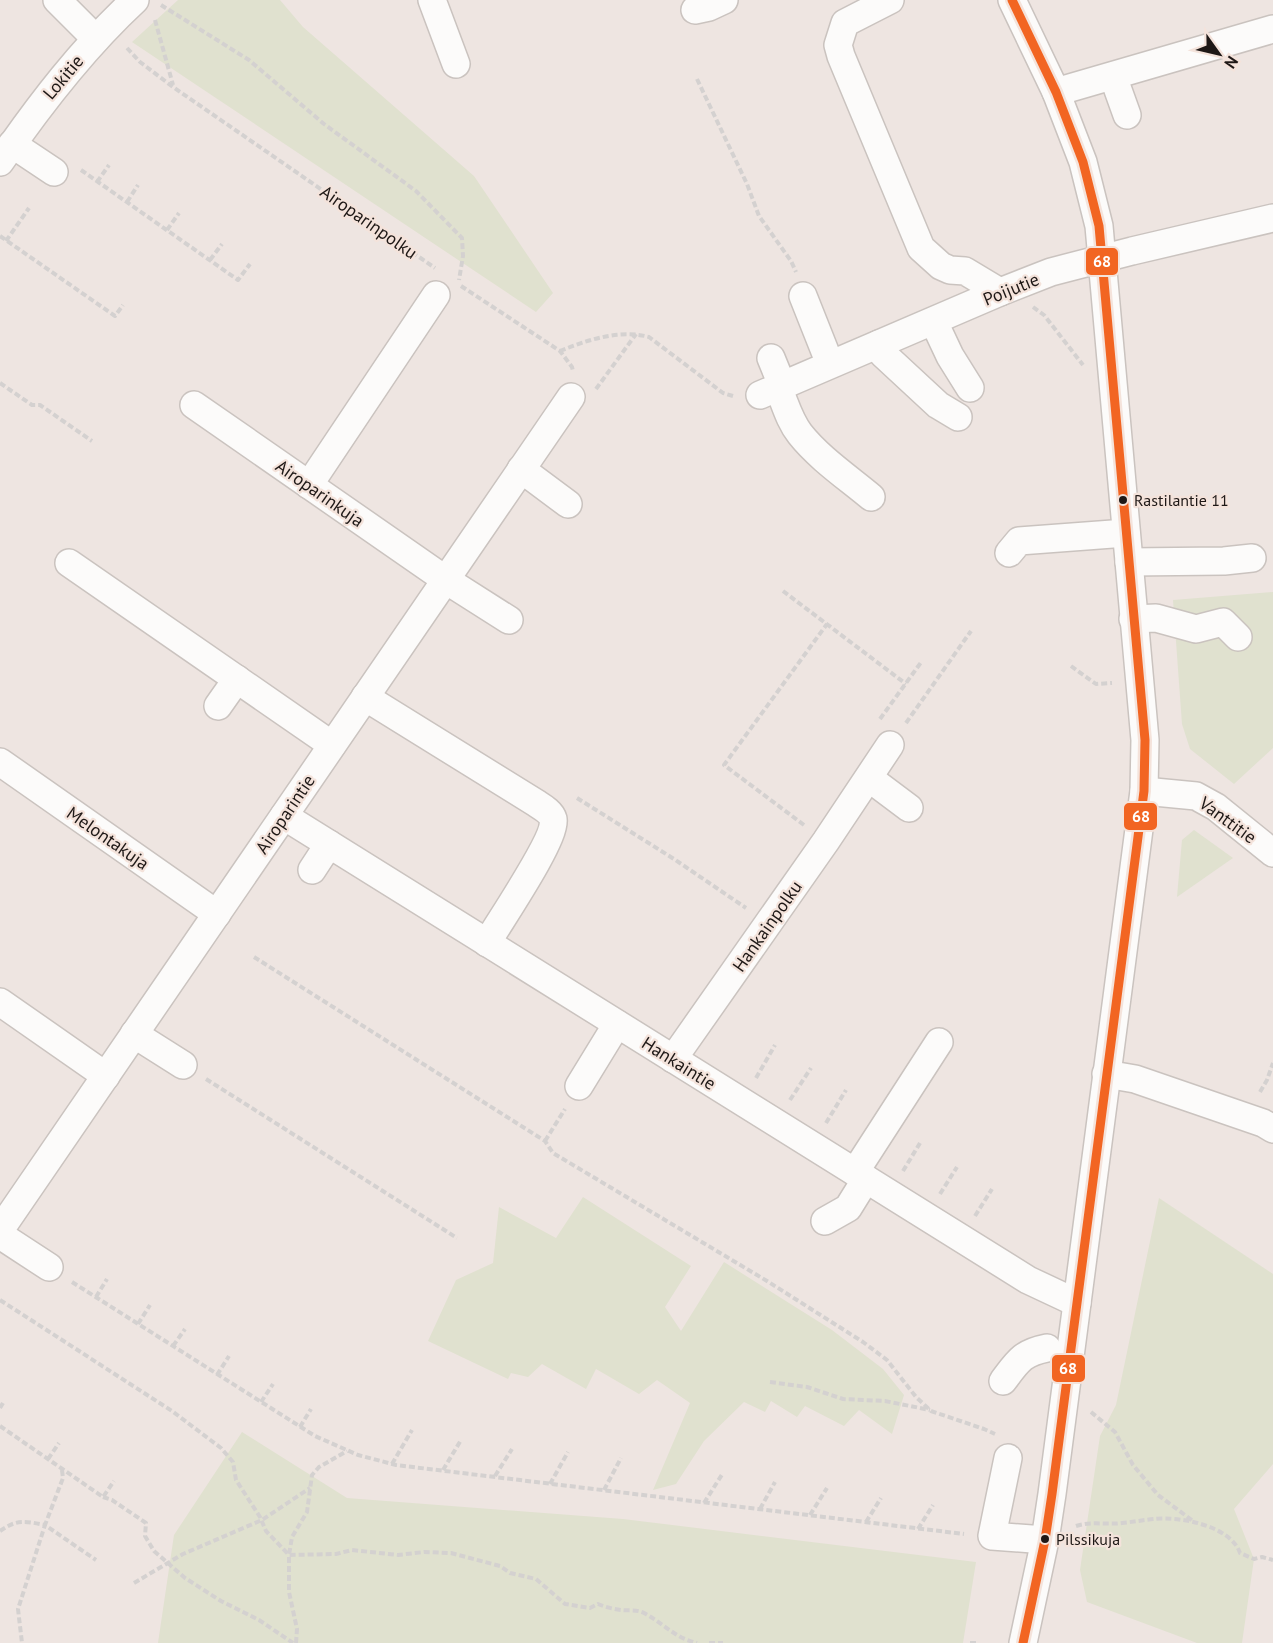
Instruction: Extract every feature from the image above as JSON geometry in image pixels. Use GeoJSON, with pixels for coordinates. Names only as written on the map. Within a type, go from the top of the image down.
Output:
{"type":"FeatureCollection","features":[{"type":"Feature","properties":{"kind":"street"},"geometry":{"type":"LineString","coordinates":[[57,0],[96,39]]}},
{"type":"Feature","properties":{"kind":"street"},"geometry":{"type":"LineString","coordinates":[[432,0],[456,64]]}},
{"type":"Feature","properties":{"kind":"street"},"geometry":{"type":"LineString","coordinates":[[695,10],[724,0]]}},
{"type":"Feature","properties":{"kind":"street"},"geometry":{"type":"LineString","coordinates":[[890,0],[845,23],[837,45],[840,56],[921,248],[941,266],[950,270],[965,271],[1000,292]]}},
{"type":"Feature","properties":{"kind":"street"},"geometry":{"type":"LineString","coordinates":[[1012,0],[1056,92],[1083,162],[1099,226],[1145,740],[1144,791],[1045,1540],[1023,1643]]}},
{"type":"Feature","properties":{"kind":"street","name":"Lokitie"},"geometry":{"type":"LineString","coordinates":[[6,153],[63,77],[96,39],[149,9]]}},
{"type":"Feature","properties":{"kind":"street"},"geometry":{"type":"LineString","coordinates":[[1056,92],[1273,29]]}},
{"type":"Feature","properties":{"kind":"street"},"geometry":{"type":"LineString","coordinates":[[1113,76],[1127,115]]}},
{"type":"Feature","properties":{"kind":"street"},"geometry":{"type":"LineString","coordinates":[[6,153],[63,168]]}},
{"type":"Feature","properties":{"kind":"street","name":"Poijutie"},"geometry":{"type":"LineString","coordinates":[[774,389],[1051,272],[1273,218]]}},
{"type":"Feature","properties":{"kind":"street"},"geometry":{"type":"LineString","coordinates":[[309,485],[444,283]]}},
{"type":"Feature","properties":{"kind":"street"},"geometry":{"type":"LineString","coordinates":[[803,296],[830,364]]}},
{"type":"Feature","properties":{"kind":"street"},"geometry":{"type":"LineString","coordinates":[[934,322],[950,356],[970,388]]}},
{"type":"Feature","properties":{"kind":"street"},"geometry":{"type":"LineString","coordinates":[[879,344],[883,354],[938,405],[958,417]]}},
{"type":"Feature","properties":{"kind":"street"},"geometry":{"type":"LineString","coordinates":[[771,357],[774,389],[799,433],[810,446],[871,497]]}},
{"type":"Feature","properties":{"kind":"street","name":"Airoparintie"},"geometry":{"type":"LineString","coordinates":[[0,1233],[571,397]]}},
{"type":"Feature","properties":{"kind":"street","name":"Airoparinkuja"},"geometry":{"type":"LineString","coordinates":[[194,405],[446,580],[509,620]]}},
{"type":"Feature","properties":{"kind":"street"},"geometry":{"type":"LineString","coordinates":[[521,469],[568,504]]}},
{"type":"Feature","properties":{"kind":"street"},"geometry":{"type":"LineString","coordinates":[[1009,553],[1019,541],[1126,533]]}},
{"type":"Feature","properties":{"kind":"street"},"geometry":{"type":"LineString","coordinates":[[1129,562],[1224,561],[1252,558]]}},
{"type":"Feature","properties":{"kind":"street"},"geometry":{"type":"LineString","coordinates":[[69,563],[332,745]]}},
{"type":"Feature","properties":{"kind":"street"},"geometry":{"type":"LineString","coordinates":[[1133,619],[1156,618],[1196,629],[1223,622],[1238,637]]}},
{"type":"Feature","properties":{"kind":"street"},"geometry":{"type":"LineString","coordinates":[[218,706],[237,679]]}},
{"type":"Feature","properties":{"kind":"street"},"geometry":{"type":"LineString","coordinates":[[365,697],[536,803],[549,812],[553,818],[552,829],[535,865],[487,942]]}},
{"type":"Feature","properties":{"kind":"street","name":"Hankainpolku"},"geometry":{"type":"LineString","coordinates":[[673,1059],[826,842],[890,745]]}},
{"type":"Feature","properties":{"kind":"street","name":"Melontakuja"},"geometry":{"type":"LineString","coordinates":[[0,762],[217,914]]}},
{"type":"Feature","properties":{"kind":"street"},"geometry":{"type":"LineString","coordinates":[[864,785],[909,808]]}},
{"type":"Feature","properties":{"kind":"street","name":"Vanttitie"},"geometry":{"type":"LineString","coordinates":[[1144,791],[1196,796],[1216,807],[1273,853]]}},
{"type":"Feature","properties":{"kind":"street","name":"Hankaintie"},"geometry":{"type":"LineString","coordinates":[[284,816],[1028,1280],[1077,1303]]}},
{"type":"Feature","properties":{"kind":"street"},"geometry":{"type":"LineString","coordinates":[[312,870],[329,844]]}},
{"type":"Feature","properties":{"kind":"street"},"geometry":{"type":"LineString","coordinates":[[0,1002],[106,1076]]}},
{"type":"Feature","properties":{"kind":"street"},"geometry":{"type":"LineString","coordinates":[[579,1086],[617,1024]]}},
{"type":"Feature","properties":{"kind":"street"},"geometry":{"type":"LineString","coordinates":[[134,1034],[183,1065]]}},
{"type":"Feature","properties":{"kind":"street"},"geometry":{"type":"LineString","coordinates":[[825,1221],[848,1208],[860,1176],[939,1042]]}},
{"type":"Feature","properties":{"kind":"street"},"geometry":{"type":"LineString","coordinates":[[1106,1074],[1135,1079],[1263,1123],[1273,1129]]}},
{"type":"Feature","properties":{"kind":"street"},"geometry":{"type":"LineString","coordinates":[[0,1233],[49,1267]]}},
{"type":"Feature","properties":{"kind":"street"},"geometry":{"type":"LineString","coordinates":[[1003,1381],[1021,1357],[1047,1348]]}},
{"type":"Feature","properties":{"kind":"street"},"geometry":{"type":"LineString","coordinates":[[1008,1458],[992,1536],[1045,1540]]}},
{"type":"Feature","properties":{"kind":"path"},"geometry":{"type":"LineString","coordinates":[[173,87],[149,9],[160,4],[249,60],[324,124],[416,191],[462,238],[463,256],[444,283]]}},
{"type":"Feature","properties":{"kind":"path","name":"Airoparinpolku"},"geometry":{"type":"LineString","coordinates":[[126,47],[173,87],[444,283],[560,351],[587,340],[636,334]]}},
{"type":"Feature","properties":{"kind":"path"},"geometry":{"type":"LineString","coordinates":[[697,79],[747,184],[759,216],[791,261],[799,277],[803,296]]}},
{"type":"Feature","properties":{"kind":"path"},"geometry":{"type":"LineString","coordinates":[[97,182],[109,165]]}},
{"type":"Feature","properties":{"kind":"path"},"geometry":{"type":"LineString","coordinates":[[63,168],[97,182],[238,280],[250,264]]}},
{"type":"Feature","properties":{"kind":"path"},"geometry":{"type":"LineString","coordinates":[[127,202],[138,185]]}},
{"type":"Feature","properties":{"kind":"path"},"geometry":{"type":"LineString","coordinates":[[6,240],[29,208]]}},
{"type":"Feature","properties":{"kind":"path"},"geometry":{"type":"LineString","coordinates":[[167,230],[179,213]]}},
{"type":"Feature","properties":{"kind":"path"},"geometry":{"type":"LineString","coordinates":[[0,236],[115,316],[123,305]]}},
{"type":"Feature","properties":{"kind":"path"},"geometry":{"type":"LineString","coordinates":[[210,261],[222,244]]}},
{"type":"Feature","properties":{"kind":"path"},"geometry":{"type":"LineString","coordinates":[[1000,292],[1023,301],[1044,315],[1084,366]]}},
{"type":"Feature","properties":{"kind":"path"},"geometry":{"type":"LineString","coordinates":[[571,397],[590,397],[636,334],[649,337],[723,393],[737,397],[774,389]]}},
{"type":"Feature","properties":{"kind":"path"},"geometry":{"type":"LineString","coordinates":[[0,383],[32,405],[40,405],[92,441]]}},
{"type":"Feature","properties":{"kind":"path"},"geometry":{"type":"LineString","coordinates":[[783,591],[906,684]]}},
{"type":"Feature","properties":{"kind":"path"},"geometry":{"type":"LineString","coordinates":[[826,842],[724,765],[827,624]]}},
{"type":"Feature","properties":{"kind":"path"},"geometry":{"type":"LineString","coordinates":[[890,745],[971,631]]}},
{"type":"Feature","properties":{"kind":"path"},"geometry":{"type":"LineString","coordinates":[[1071,666],[1096,684],[1140,682]]}},
{"type":"Feature","properties":{"kind":"path"},"geometry":{"type":"LineString","coordinates":[[577,798],[674,859],[768,923]]}},
{"type":"Feature","properties":{"kind":"path"},"geometry":{"type":"LineString","coordinates":[[254,957],[545,1141],[553,1153],[767,1281],[863,1342],[897,1370],[916,1397],[931,1411]]}},
{"type":"Feature","properties":{"kind":"path"},"geometry":{"type":"LineString","coordinates":[[751,1085],[775,1045]]}},
{"type":"Feature","properties":{"kind":"path"},"geometry":{"type":"LineString","coordinates":[[183,1065],[457,1238]]}},
{"type":"Feature","properties":{"kind":"path"},"geometry":{"type":"LineString","coordinates":[[786,1107],[811,1068]]}},
{"type":"Feature","properties":{"kind":"path"},"geometry":{"type":"LineString","coordinates":[[545,1141],[579,1086]]}},
{"type":"Feature","properties":{"kind":"path"},"geometry":{"type":"LineString","coordinates":[[822,1128],[846,1090]]}},
{"type":"Feature","properties":{"kind":"path"},"geometry":{"type":"LineString","coordinates":[[900,1177],[920,1143]]}},
{"type":"Feature","properties":{"kind":"path"},"geometry":{"type":"LineString","coordinates":[[936,1200],[957,1167]]}},
{"type":"Feature","properties":{"kind":"path"},"geometry":{"type":"LineString","coordinates":[[971,1222],[992,1189]]}},
{"type":"Feature","properties":{"kind":"path"},"geometry":{"type":"LineString","coordinates":[[49,1267],[315,1436],[347,1451],[392,1464],[918,1529],[992,1536]]}},
{"type":"Feature","properties":{"kind":"path"},"geometry":{"type":"LineString","coordinates":[[96,1297],[107,1279]]}},
{"type":"Feature","properties":{"kind":"path"},"geometry":{"type":"LineString","coordinates":[[0,1300],[172,1411],[221,1448],[233,1462],[236,1480],[262,1520],[266,1531],[289,1555],[336,1554],[352,1550],[398,1555],[424,1552],[451,1553],[500,1566],[510,1573],[536,1579],[565,1604],[590,1608],[598,1604],[623,1611],[644,1612],[686,1641],[697,1643]]}},
{"type":"Feature","properties":{"kind":"path"},"geometry":{"type":"LineString","coordinates":[[138,1324],[150,1305]]}},
{"type":"Feature","properties":{"kind":"path"},"geometry":{"type":"LineString","coordinates":[[173,1346],[185,1329]]}},
{"type":"Feature","properties":{"kind":"path"},"geometry":{"type":"LineString","coordinates":[[218,1374],[229,1356]]}},
{"type":"Feature","properties":{"kind":"path"},"geometry":{"type":"LineString","coordinates":[[770,1382],[807,1387],[843,1399],[885,1401],[931,1411],[997,1435],[1008,1448],[1008,1458]]}},
{"type":"Feature","properties":{"kind":"path"},"geometry":{"type":"LineString","coordinates":[[261,1402],[273,1384]]}},
{"type":"Feature","properties":{"kind":"path"},"geometry":{"type":"LineString","coordinates":[[1086,1407],[1115,1432],[1133,1465],[1158,1495],[1194,1522]]}},
{"type":"Feature","properties":{"kind":"path"},"geometry":{"type":"LineString","coordinates":[[300,1427],[311,1409]]}},
{"type":"Feature","properties":{"kind":"path"},"geometry":{"type":"LineString","coordinates":[[0,1426],[103,1497],[112,1500],[146,1523],[145,1536],[154,1551],[185,1578],[295,1643],[297,1629],[289,1592],[289,1555],[292,1537],[307,1512],[312,1475],[319,1467],[347,1451]]}},
{"type":"Feature","properties":{"kind":"path"},"geometry":{"type":"LineString","coordinates":[[392,1464],[412,1430]]}},
{"type":"Feature","properties":{"kind":"path"},"geometry":{"type":"LineString","coordinates":[[443,1470],[461,1440]]}},
{"type":"Feature","properties":{"kind":"path"},"geometry":{"type":"LineString","coordinates":[[48,1459],[59,1443]]}},
{"type":"Feature","properties":{"kind":"path"},"geometry":{"type":"LineString","coordinates":[[495,1477],[512,1449]]}},
{"type":"Feature","properties":{"kind":"path"},"geometry":{"type":"LineString","coordinates":[[550,1484],[568,1452]]}},
{"type":"Feature","properties":{"kind":"path"},"geometry":{"type":"LineString","coordinates":[[604,1490],[621,1458]]}},
{"type":"Feature","properties":{"kind":"path"},"geometry":{"type":"LineString","coordinates":[[22,1643],[18,1609],[63,1478],[62,1469]]}},
{"type":"Feature","properties":{"kind":"path"},"geometry":{"type":"LineString","coordinates":[[704,1503],[723,1473]]}},
{"type":"Feature","properties":{"kind":"path"},"geometry":{"type":"LineString","coordinates":[[103,1497],[114,1481]]}},
{"type":"Feature","properties":{"kind":"path"},"geometry":{"type":"LineString","coordinates":[[760,1509],[775,1482]]}},
{"type":"Feature","properties":{"kind":"path"},"geometry":{"type":"LineString","coordinates":[[134,1584],[192,1550],[262,1520],[310,1487]]}},
{"type":"Feature","properties":{"kind":"path"},"geometry":{"type":"LineString","coordinates":[[810,1515],[827,1488]]}},
{"type":"Feature","properties":{"kind":"path"},"geometry":{"type":"LineString","coordinates":[[866,1522],[881,1498]]}},
{"type":"Feature","properties":{"kind":"path"},"geometry":{"type":"LineString","coordinates":[[918,1529],[933,1505]]}},
{"type":"Feature","properties":{"kind":"path"},"geometry":{"type":"LineString","coordinates":[[1069,1528],[1086,1523],[1120,1524],[1157,1518],[1194,1522],[1221,1532],[1238,1546],[1240,1553],[1254,1559],[1262,1557],[1273,1560]]}},
{"type":"Feature","properties":{"kind":"path"},"geometry":{"type":"LineString","coordinates":[[0,1531],[14,1522],[27,1521],[45,1525],[96,1560]]}},
{"type":"Feature","properties":{"kind":"path"},"geometry":{"type":"LineString","coordinates":[[709,1643],[723,1643]]}},
{"type":"Feature","properties":{"kind":"path"},"geometry":{"type":"LineString","coordinates":[[970,1643],[979,1643]]}},
{"type":"Feature","properties":{"kind":"green space"},"geometry":{"type":"Polygon","coordinates":[[[178,0],[280,0],[303,27],[474,176],[553,293],[536,312],[132,42],[178,0]]]}},
{"type":"Feature","properties":{"kind":"green space"},"geometry":{"type":"Polygon","coordinates":[[[1273,592],[1273,748],[1234,784],[1190,749],[1182,724],[1173,600],[1273,592]]]}},
{"type":"Feature","properties":{"kind":"green space"},"geometry":{"type":"Polygon","coordinates":[[[1194,830],[1233,858],[1177,897],[1182,840],[1194,830]]]}},
{"type":"Feature","properties":{"kind":"green space"},"geometry":{"type":"Polygon","coordinates":[[[583,1197],[691,1266],[665,1307],[681,1331],[724,1262],[832,1330],[883,1369],[904,1395],[892,1434],[859,1410],[844,1426],[805,1406],[797,1417],[771,1401],[765,1412],[744,1402],[704,1441],[676,1484],[653,1490],[690,1403],[657,1380],[639,1394],[596,1369],[586,1389],[542,1364],[528,1377],[511,1373],[508,1379],[428,1341],[456,1280],[493,1263],[499,1207],[556,1238],[583,1197]]]}},
{"type":"Feature","properties":{"kind":"green space"},"geometry":{"type":"Polygon","coordinates":[[[1159,1198],[1273,1274],[1273,1464],[1234,1509],[1254,1559],[1242,1643],[1197,1643],[1087,1602],[1080,1570],[1100,1436],[1116,1405],[1159,1198]]]}},
{"type":"Feature","properties":{"kind":"green space"},"geometry":{"type":"Polygon","coordinates":[[[242,1432],[347,1498],[623,1519],[976,1562],[963,1643],[158,1643],[174,1535],[242,1432]]]}},
{"type":"Feature","properties":{"kind":"transit line","name":"68"},"geometry":{"type":"LineString","coordinates":[[1012,0],[1056,92],[1083,162],[1099,226],[1145,740],[1144,791],[1052,1494],[1045,1540],[1023,1643]]}},
{"type":"Feature","properties":{"kind":"place","name":"Rastilantie 11"},"geometry":{"type":"Point","coordinates":[1123,500]}},
{"type":"Feature","properties":{"kind":"place","name":"Pilssikuja"},"geometry":{"type":"Point","coordinates":[1045,1539]}}]}
